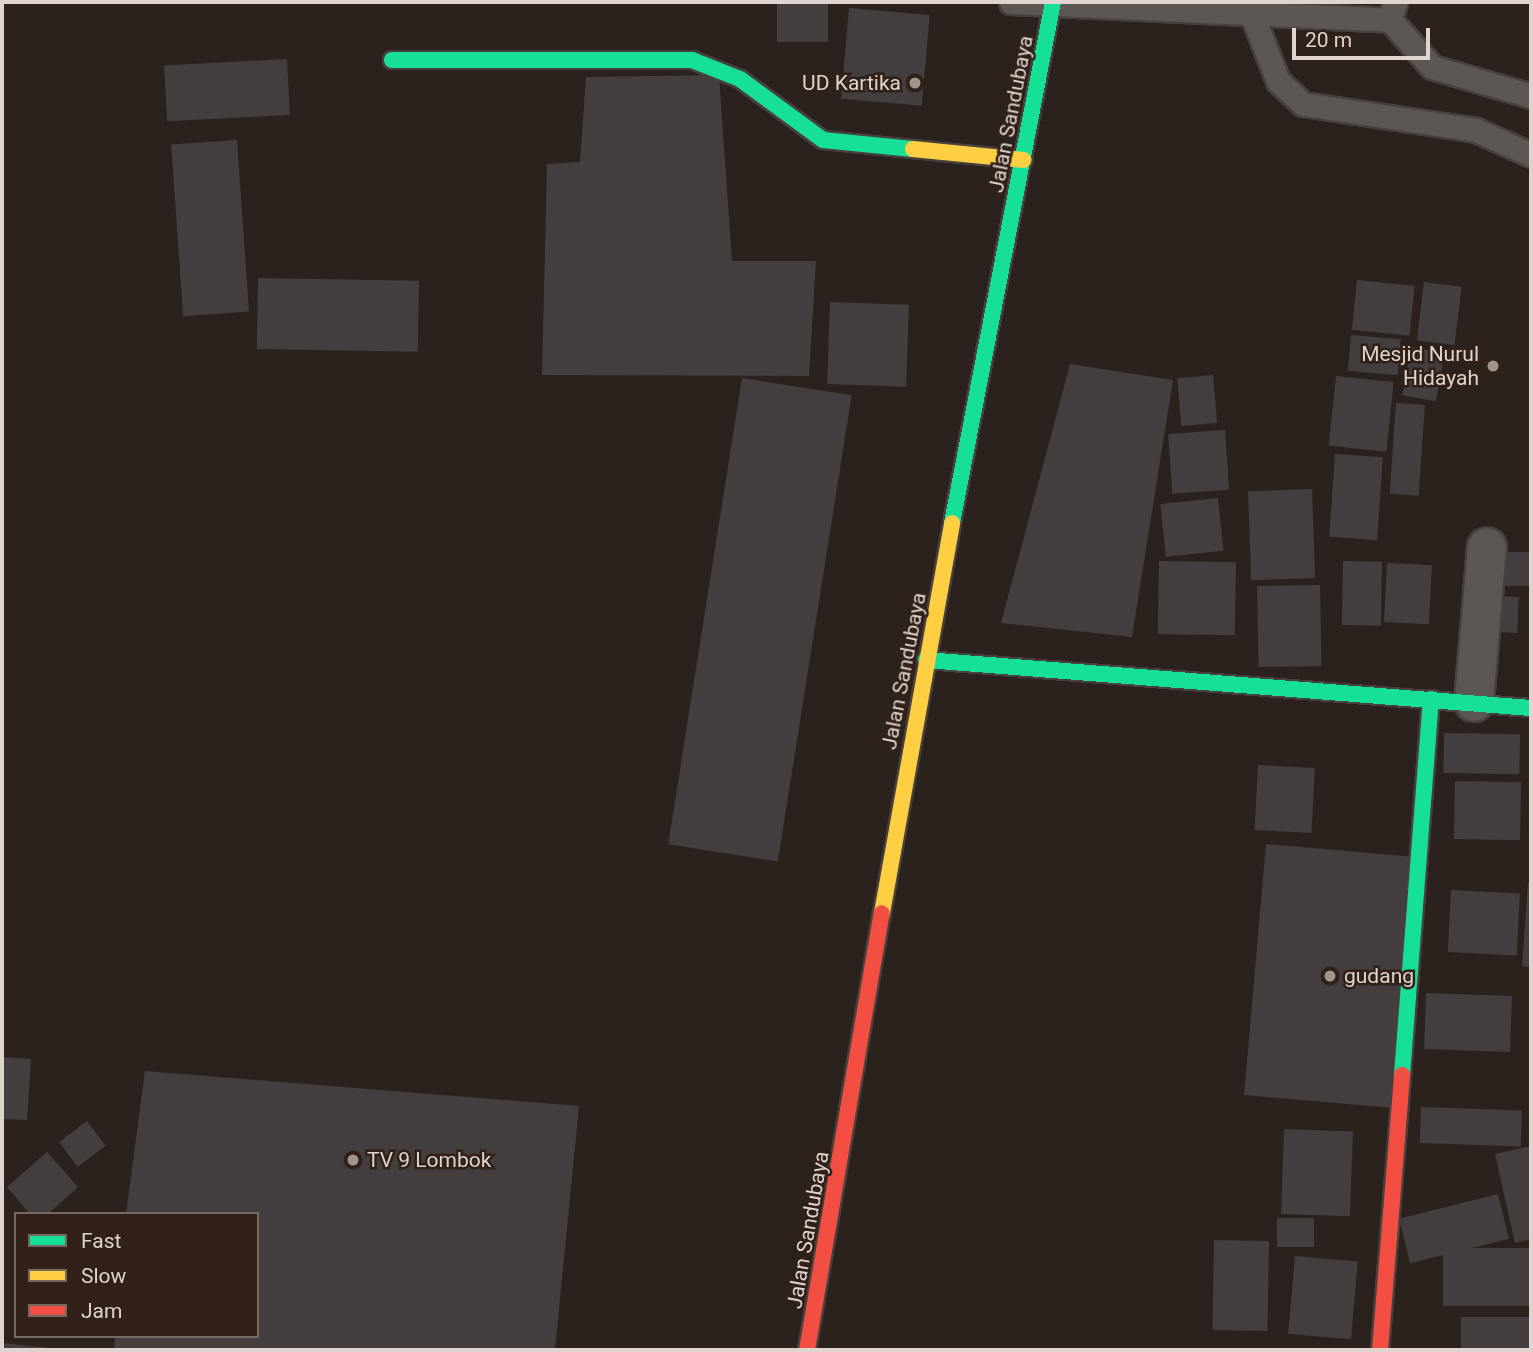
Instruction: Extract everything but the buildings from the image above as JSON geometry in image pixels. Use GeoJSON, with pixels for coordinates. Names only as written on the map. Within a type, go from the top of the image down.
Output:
{"type":"FeatureCollection","features":[{"type":"Feature","properties":{"kind":"main road","name":"Jalan Sandubaya"},"geometry":{"type":"LineString","coordinates":[[807,1350],[926,660],[1053,5]]}},
{"type":"Feature","properties":{"kind":"main road"},"geometry":{"type":"LineString","coordinates":[[392,60],[692,60],[740,79],[823,140],[1023,160]]}},
{"type":"Feature","properties":{"kind":"main road"},"geometry":{"type":"LineString","coordinates":[[926,660],[1275,684],[1531,708]]}},
{"type":"Feature","properties":{"kind":"main road"},"geometry":{"type":"LineString","coordinates":[[1380,1350],[1431,699]]}},
{"type":"Feature","properties":{"kind":"street"},"geometry":{"type":"LineString","coordinates":[[1474,702],[1487,548]]}},
{"type":"Feature","properties":{"kind":"lane"},"geometry":{"type":"LineString","coordinates":[[1011,2],[1124,10],[1393,11],[1432,67],[1531,96]]}},
{"type":"Feature","properties":{"kind":"lane"},"geometry":{"type":"LineString","coordinates":[[1241,11],[1278,82],[1303,103],[1476,130],[1531,155]]}},
{"type":"Feature","properties":{"kind":"traffic: fast"},"geometry":{"type":"LineString","coordinates":[[952,523],[1053,2]]}},
{"type":"Feature","properties":{"kind":"traffic: fast"},"geometry":{"type":"LineString","coordinates":[[392,60],[692,60],[740,79],[823,140],[913,149]]}},
{"type":"Feature","properties":{"kind":"traffic: fast"},"geometry":{"type":"LineString","coordinates":[[926,660],[1531,708]]}},
{"type":"Feature","properties":{"kind":"traffic: fast"},"geometry":{"type":"LineString","coordinates":[[1402,1075],[1431,699]]}},
{"type":"Feature","properties":{"kind":"traffic: slow"},"geometry":{"type":"LineString","coordinates":[[913,149],[1023,160]]}},
{"type":"Feature","properties":{"kind":"traffic: slow"},"geometry":{"type":"LineString","coordinates":[[882,913],[952,523]]}},
{"type":"Feature","properties":{"kind":"traffic: jam"},"geometry":{"type":"LineString","coordinates":[[807,1350],[882,913]]}},
{"type":"Feature","properties":{"kind":"traffic: jam"},"geometry":{"type":"LineString","coordinates":[[1380,1350],[1402,1075]]}},
{"type":"Feature","properties":{"kind":"place","name":"UD Kartika"},"geometry":{"type":"Point","coordinates":[915,83]}},
{"type":"Feature","properties":{"kind":"place","name":"Mesjid Nurul Hidayah"},"geometry":{"type":"Point","coordinates":[1493,366]}},
{"type":"Feature","properties":{"kind":"place","name":"gudang"},"geometry":{"type":"Point","coordinates":[1330,976]}},
{"type":"Feature","properties":{"kind":"place","name":"TV 9 Lombok"},"geometry":{"type":"Point","coordinates":[353,1160]}}]}
